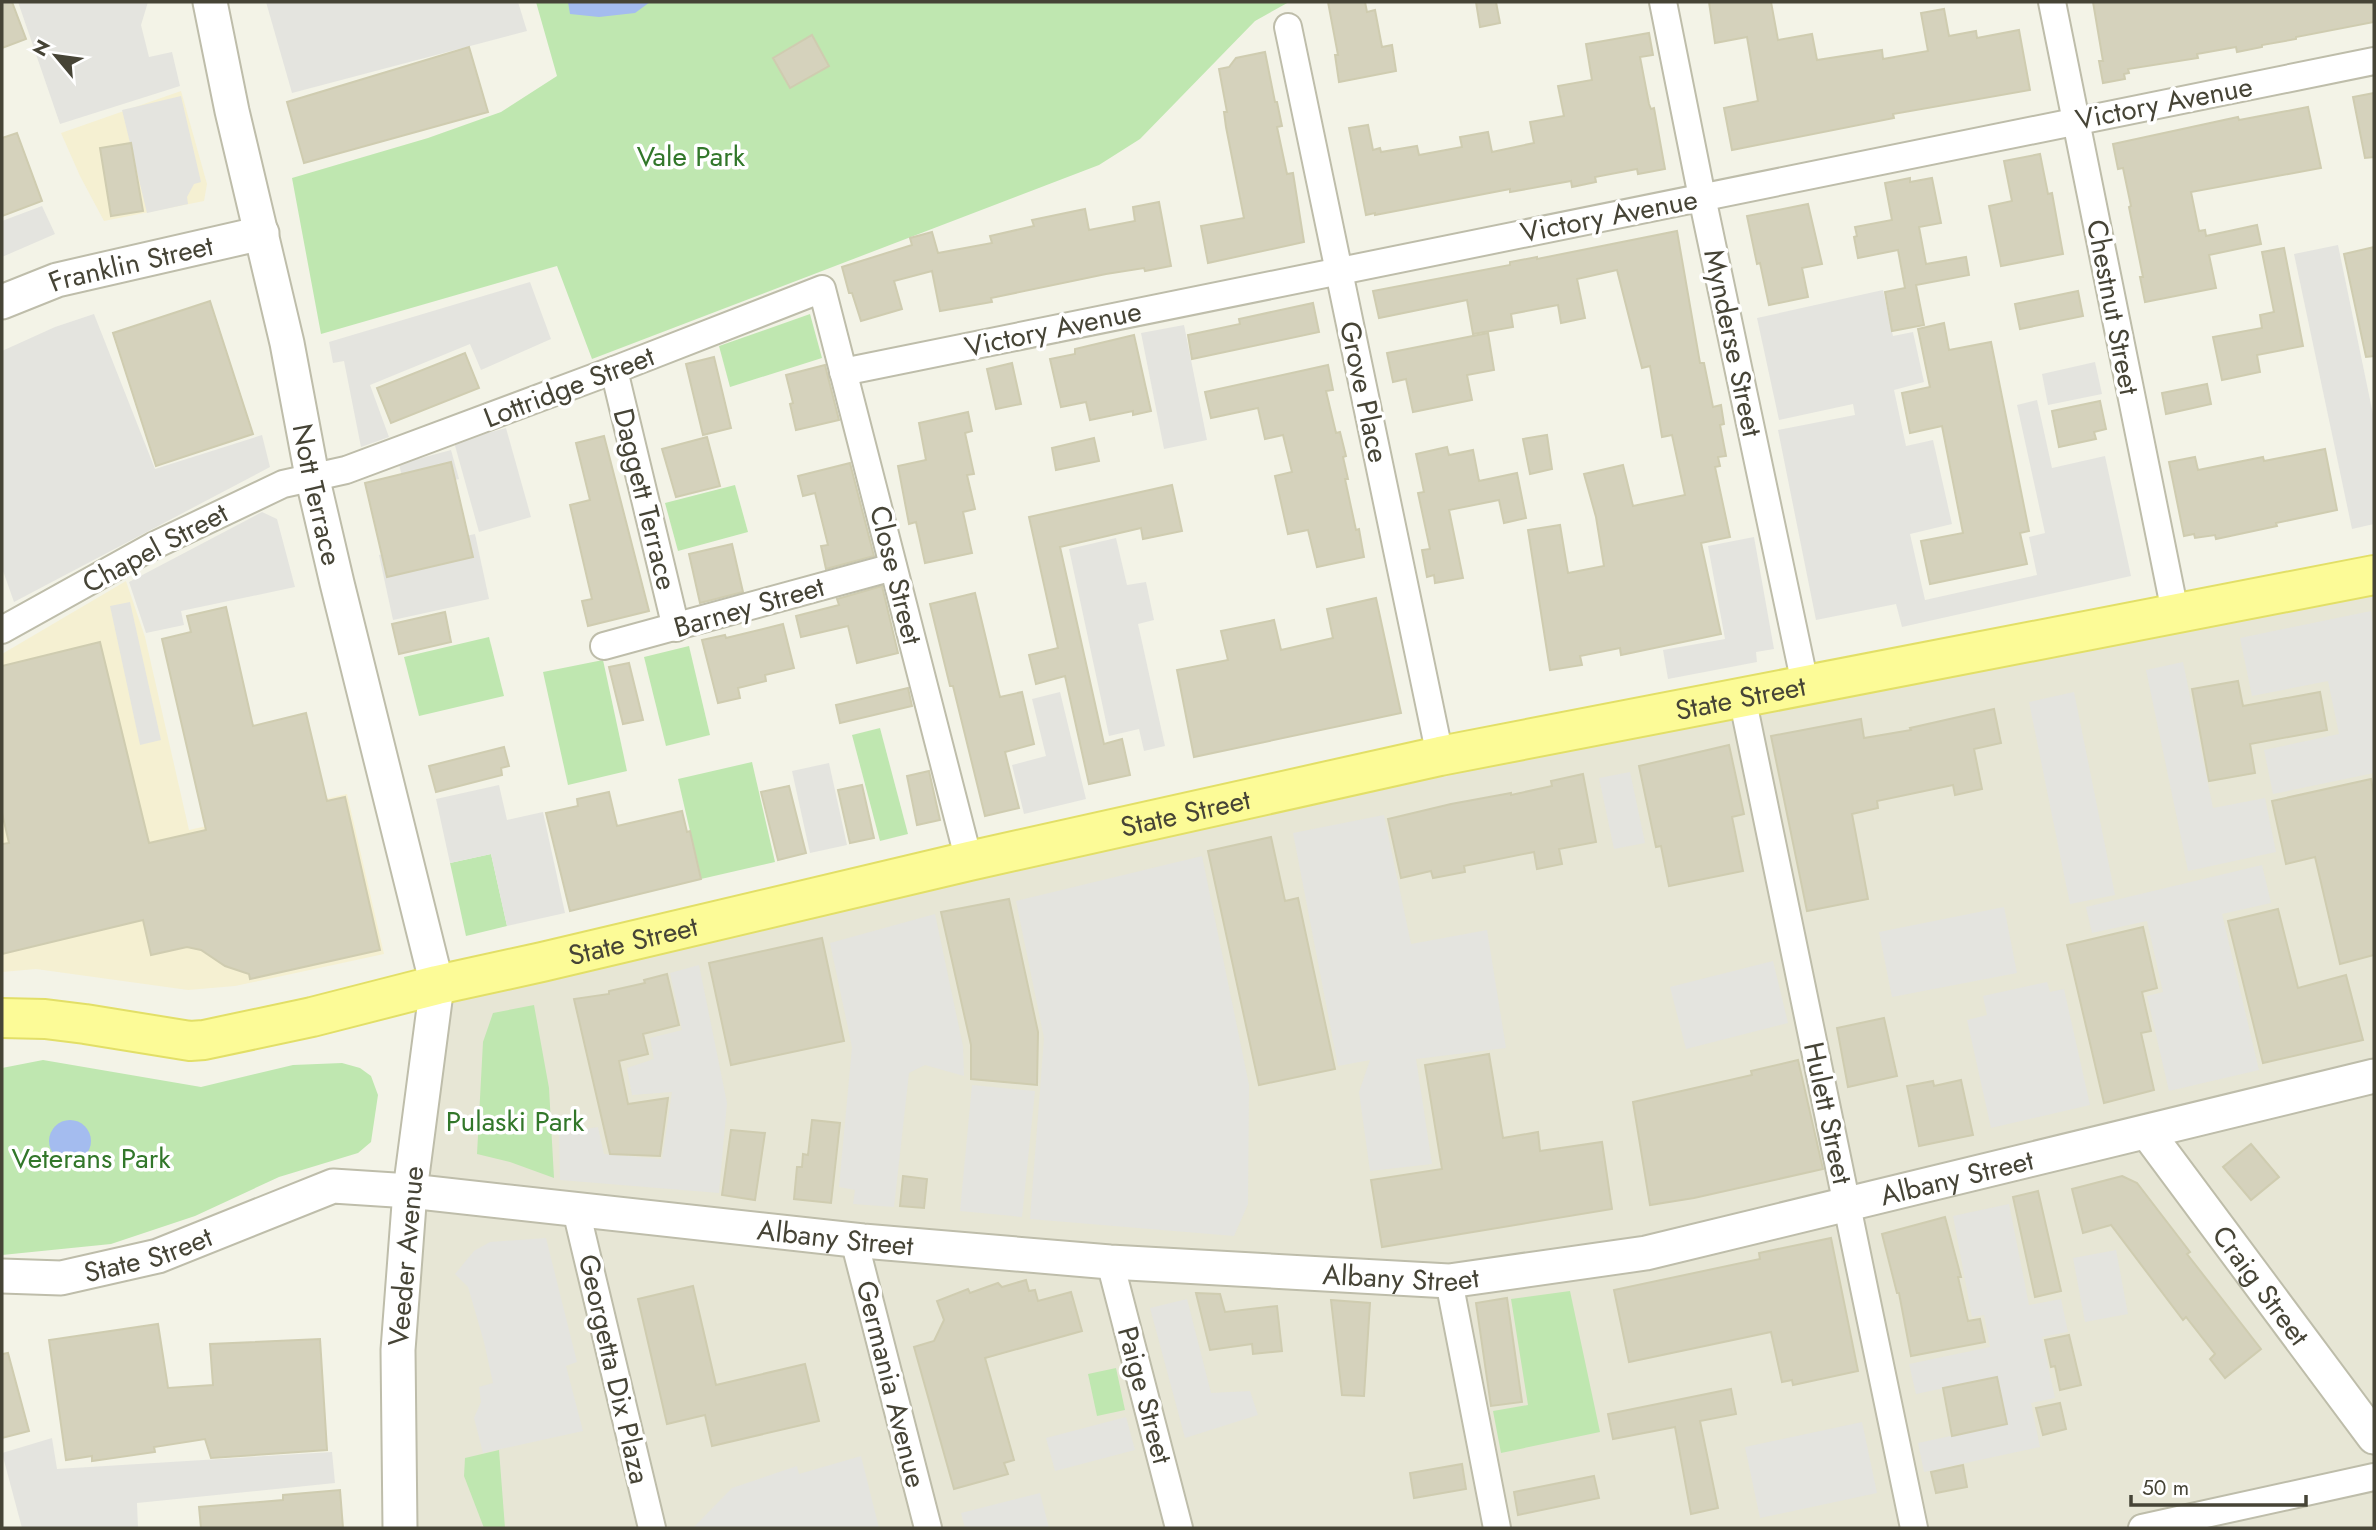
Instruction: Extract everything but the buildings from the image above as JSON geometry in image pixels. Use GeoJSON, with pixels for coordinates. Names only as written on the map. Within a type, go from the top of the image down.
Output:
{"type":"FeatureCollection","features":[{"type":"Feature","properties":{"kind":"main road","name":"State Street"},"geometry":{"type":"LineString","coordinates":[[2,1018],[45,1019],[190,1041],[312,1017],[437,985],[969,861],[1440,755],[2374,575]]}},
{"type":"Feature","properties":{"kind":"street","name":"Nott Terrace"},"geometry":{"type":"LineString","coordinates":[[209,2],[287,343],[313,475],[437,985]]}},
{"type":"Feature","properties":{"kind":"street","name":"Mynderse Street"},"geometry":{"type":"LineString","coordinates":[[1664,2],[1702,197],[1805,684]]}},
{"type":"Feature","properties":{"kind":"street","name":"Chestnut Street"},"geometry":{"type":"LineString","coordinates":[[2052,2],[2175,612]]}},
{"type":"Feature","properties":{"kind":"street","name":"Grove Place"},"geometry":{"type":"LineString","coordinates":[[1288,27],[1440,755]]}},
{"type":"Feature","properties":{"kind":"street","name":"Victory Avenue"},"geometry":{"type":"LineString","coordinates":[[843,372],[2374,61]]}},
{"type":"Feature","properties":{"kind":"street","name":"Franklin Street"},"geometry":{"type":"LineString","coordinates":[[2,302],[57,280],[262,233]]}},
{"type":"Feature","properties":{"kind":"street","name":"Lottridge Street"},"geometry":{"type":"LineString","coordinates":[[313,475],[345,470],[822,289]]}},
{"type":"Feature","properties":{"kind":"street","name":"Close Street"},"geometry":{"type":"LineString","coordinates":[[822,289],[969,861]]}},
{"type":"Feature","properties":{"kind":"street","name":"Daggett Terrace"},"geometry":{"type":"LineString","coordinates":[[614,370],[676,628]]}},
{"type":"Feature","properties":{"kind":"street","name":"Chapel Street"},"geometry":{"type":"LineString","coordinates":[[2,630],[153,546],[283,484],[313,475]]}},
{"type":"Feature","properties":{"kind":"street","name":"Barney Street"},"geometry":{"type":"LineString","coordinates":[[604,646],[893,566]]}},
{"type":"Feature","properties":{"kind":"street","name":"Hulett Street"},"geometry":{"type":"LineString","coordinates":[[1742,697],[1914,1528]]}},
{"type":"Feature","properties":{"kind":"street","name":"Veeder Avenue"},"geometry":{"type":"LineString","coordinates":[[400,1528],[398,1350],[410,1191],[437,985]]}},
{"type":"Feature","properties":{"kind":"street","name":"Albany Street"},"geometry":{"type":"LineString","coordinates":[[410,1191],[854,1240],[1110,1262],[1449,1281],[1646,1253],[2374,1076]]}},
{"type":"Feature","properties":{"kind":"street","name":"Craig Street"},"geometry":{"type":"LineString","coordinates":[[2147,1132],[2374,1437]]}},
{"type":"Feature","properties":{"kind":"street","name":"State Street"},"geometry":{"type":"LineString","coordinates":[[2,1276],[61,1278],[158,1256],[332,1186],[410,1191]]}},
{"type":"Feature","properties":{"kind":"street","name":"Georgetta Dix Plaza"},"geometry":{"type":"LineString","coordinates":[[576,1210],[652,1528]]}},
{"type":"Feature","properties":{"kind":"street","name":"Germania Avenue"},"geometry":{"type":"LineString","coordinates":[[854,1240],[928,1528]]}},
{"type":"Feature","properties":{"kind":"street","name":"Paige Street"},"geometry":{"type":"LineString","coordinates":[[1110,1262],[1179,1528]]}},
{"type":"Feature","properties":{"kind":"street"},"geometry":{"type":"LineString","coordinates":[[1449,1281],[1497,1528]]}},
{"type":"Feature","properties":{"kind":"street"},"geometry":{"type":"LineString","coordinates":[[2142,1528],[2374,1477]]}},
{"type":"Feature","properties":{"kind":"shaded area"},"geometry":{"type":"Polygon","coordinates":[[[18,2],[148,2],[141,25],[149,57],[172,52],[180,86],[60,124],[18,2]]]}},
{"type":"Feature","properties":{"kind":"shaded area"},"geometry":{"type":"Polygon","coordinates":[[[266,2],[518,2],[527,31],[292,93],[266,2]]]}},
{"type":"Feature","properties":{"kind":"shaded area"},"geometry":{"type":"Polygon","coordinates":[[[181,91],[207,184],[204,201],[104,221],[61,133],[181,91]]]}},
{"type":"Feature","properties":{"kind":"shaded area"},"geometry":{"type":"Polygon","coordinates":[[[181,96],[201,182],[194,184],[187,197],[188,204],[147,213],[122,110],[181,96]]]}},
{"type":"Feature","properties":{"kind":"shaded area"},"geometry":{"type":"Polygon","coordinates":[[[42,206],[55,234],[2,257],[2,221],[42,206]]]}},
{"type":"Feature","properties":{"kind":"shaded area"},"geometry":{"type":"Polygon","coordinates":[[[2338,245],[2374,419],[2374,524],[2352,529],[2294,254],[2338,245]]]}},
{"type":"Feature","properties":{"kind":"shaded area"},"geometry":{"type":"Polygon","coordinates":[[[530,282],[551,339],[481,370],[470,344],[370,385],[389,437],[361,447],[344,361],[333,363],[329,342],[530,282]]]}},
{"type":"Feature","properties":{"kind":"shaded area"},"geometry":{"type":"Polygon","coordinates":[[[1883,290],[1893,336],[1913,332],[1924,382],[1894,390],[1906,446],[1933,440],[1952,524],[1910,534],[1925,600],[2037,575],[2029,537],[2045,533],[2017,405],[2037,400],[2052,468],[2105,456],[2131,576],[1902,627],[1896,604],[1816,620],[1778,430],[1855,415],[1853,404],[1779,420],[1757,318],[1883,290]]]}},
{"type":"Feature","properties":{"kind":"shaded area"},"geometry":{"type":"Polygon","coordinates":[[[94,314],[155,469],[262,435],[270,467],[14,602],[2,568],[2,351],[55,327],[94,314]]]}},
{"type":"Feature","properties":{"kind":"shaded area"},"geometry":{"type":"Polygon","coordinates":[[[1184,325],[1207,440],[1164,449],[1141,333],[1184,325]]]}},
{"type":"Feature","properties":{"kind":"shaded area"},"geometry":{"type":"Polygon","coordinates":[[[2095,362],[2102,394],[2048,405],[2042,374],[2095,362]]]}},
{"type":"Feature","properties":{"kind":"shaded area"},"geometry":{"type":"Polygon","coordinates":[[[506,428],[531,517],[479,532],[454,442],[506,428]]]}},
{"type":"Feature","properties":{"kind":"shaded area"},"geometry":{"type":"Polygon","coordinates":[[[451,450],[459,479],[406,494],[399,464],[451,450]]]}},
{"type":"Feature","properties":{"kind":"shaded area"},"geometry":{"type":"Polygon","coordinates":[[[262,512],[277,519],[295,587],[181,611],[184,625],[146,633],[129,582],[262,512]]]}},
{"type":"Feature","properties":{"kind":"shaded area"},"geometry":{"type":"Polygon","coordinates":[[[475,534],[489,599],[393,620],[379,555],[475,534]]]}},
{"type":"Feature","properties":{"kind":"shaded area"},"geometry":{"type":"Polygon","coordinates":[[[1754,537],[1774,649],[1756,652],[1757,662],[1668,679],[1663,650],[1725,639],[1708,546],[1754,537]]]}},
{"type":"Feature","properties":{"kind":"shaded area"},"geometry":{"type":"Polygon","coordinates":[[[1116,538],[1127,585],[1146,582],[1154,620],[1138,624],[1165,746],[1144,751],[1139,729],[1109,736],[1069,549],[1116,538]]]}},
{"type":"Feature","properties":{"kind":"shaded area"},"geometry":{"type":"Polygon","coordinates":[[[2374,574],[2374,1528],[404,1528],[437,985],[2374,574]]]}},
{"type":"Feature","properties":{"kind":"shaded area"},"geometry":{"type":"Polygon","coordinates":[[[126,581],[145,637],[189,830],[347,794],[384,954],[235,986],[188,990],[36,969],[2,972],[2,654],[126,581]]]}},
{"type":"Feature","properties":{"kind":"shaded area"},"geometry":{"type":"Polygon","coordinates":[[[130,602],[161,740],[140,745],[110,606],[130,602]]]}},
{"type":"Feature","properties":{"kind":"shaded area"},"geometry":{"type":"Polygon","coordinates":[[[2371,611],[2374,628],[2374,773],[2273,794],[2264,750],[2339,734],[2328,681],[2252,696],[2240,638],[2371,611]]]}},
{"type":"Feature","properties":{"kind":"shaded area"},"geometry":{"type":"Polygon","coordinates":[[[2183,662],[2213,808],[2265,798],[2276,852],[2188,871],[2146,670],[2183,662]]]}},
{"type":"Feature","properties":{"kind":"shaded area"},"geometry":{"type":"Polygon","coordinates":[[[1060,692],[1086,799],[1024,814],[1012,765],[1046,756],[1032,699],[1060,692]]]}},
{"type":"Feature","properties":{"kind":"shaded area"},"geometry":{"type":"Polygon","coordinates":[[[2074,692],[2115,895],[2070,904],[2029,702],[2074,692]]]}},
{"type":"Feature","properties":{"kind":"shaded area"},"geometry":{"type":"Polygon","coordinates":[[[829,763],[847,845],[810,853],[792,771],[829,763]]]}},
{"type":"Feature","properties":{"kind":"shaded area"},"geometry":{"type":"Polygon","coordinates":[[[1630,772],[1645,843],[1614,849],[1599,778],[1630,772]]]}},
{"type":"Feature","properties":{"kind":"shaded area"},"geometry":{"type":"Polygon","coordinates":[[[499,785],[507,820],[543,812],[565,913],[507,926],[491,854],[450,863],[436,799],[499,785]]]}},
{"type":"Feature","properties":{"kind":"shaded area"},"geometry":{"type":"Polygon","coordinates":[[[1384,815],[1411,944],[1487,930],[1506,1048],[1416,1059],[1432,1164],[1370,1171],[1359,1092],[1370,1060],[1338,1066],[1293,833],[1384,815]]]}},
{"type":"Feature","properties":{"kind":"shaded area"},"geometry":{"type":"Polygon","coordinates":[[[1202,856],[1249,1085],[1248,1204],[1234,1236],[1030,1219],[1044,1038],[1016,901],[1202,856]]]}},
{"type":"Feature","properties":{"kind":"shaded area"},"geometry":{"type":"Polygon","coordinates":[[[2262,865],[2271,903],[2222,914],[2259,1070],[2169,1091],[2147,996],[2163,992],[2147,921],[2092,933],[2086,907],[2262,865]]]}},
{"type":"Feature","properties":{"kind":"shaded area"},"geometry":{"type":"Polygon","coordinates":[[[2004,907],[2017,973],[1892,997],[1879,932],[2004,907]]]}},
{"type":"Feature","properties":{"kind":"shaded area"},"geometry":{"type":"Polygon","coordinates":[[[935,914],[963,1046],[964,1076],[925,1065],[909,1073],[894,1207],[853,1204],[855,1190],[839,1187],[852,1047],[830,943],[935,914]]]}},
{"type":"Feature","properties":{"kind":"shaded area"},"geometry":{"type":"Polygon","coordinates":[[[1773,961],[1788,1023],[1686,1049],[1670,987],[1773,961]]]}},
{"type":"Feature","properties":{"kind":"shaded area"},"geometry":{"type":"Polygon","coordinates":[[[699,965],[727,1103],[719,1193],[560,1180],[559,1133],[598,1127],[604,1154],[662,1159],[672,1092],[632,1095],[627,1068],[654,1059],[650,1038],[682,1030],[670,973],[699,965]]]}},
{"type":"Feature","properties":{"kind":"shaded area"},"geometry":{"type":"Polygon","coordinates":[[[2047,982],[2050,992],[2064,989],[2090,1105],[1991,1128],[1967,1020],[1987,1015],[1983,996],[2047,982]]]}},
{"type":"Feature","properties":{"kind":"shaded area"},"geometry":{"type":"Polygon","coordinates":[[[972,1085],[1035,1091],[1022,1217],[960,1211],[972,1085]]]}},
{"type":"Feature","properties":{"kind":"shaded area"},"geometry":{"type":"Polygon","coordinates":[[[2009,1204],[2029,1305],[2061,1299],[2068,1332],[2042,1337],[2055,1398],[2031,1403],[2040,1447],[1924,1472],[1918,1443],[2006,1424],[1996,1377],[1916,1394],[1909,1364],[1990,1347],[1984,1315],[1972,1317],[1953,1216],[2009,1204]]]}},
{"type":"Feature","properties":{"kind":"shaded area"},"geometry":{"type":"Polygon","coordinates":[[[546,1238],[577,1362],[566,1366],[583,1431],[483,1453],[474,1418],[481,1402],[479,1387],[493,1383],[468,1287],[455,1274],[474,1251],[490,1242],[546,1238]]]}},
{"type":"Feature","properties":{"kind":"shaded area"},"geometry":{"type":"Polygon","coordinates":[[[2116,1250],[2128,1314],[2085,1322],[2073,1258],[2116,1250]]]}},
{"type":"Feature","properties":{"kind":"shaded area"},"geometry":{"type":"Polygon","coordinates":[[[1187,1299],[1211,1393],[1250,1391],[1258,1415],[1185,1438],[1150,1308],[1187,1299]]]}},
{"type":"Feature","properties":{"kind":"shaded area"},"geometry":{"type":"Polygon","coordinates":[[[1126,1417],[1135,1450],[1055,1471],[1046,1438],[1126,1417]]]}},
{"type":"Feature","properties":{"kind":"shaded area"},"geometry":{"type":"Polygon","coordinates":[[[1862,1422],[1877,1493],[1760,1518],[1745,1447],[1862,1422]]]}},
{"type":"Feature","properties":{"kind":"shaded area"},"geometry":{"type":"Polygon","coordinates":[[[52,1438],[57,1469],[332,1452],[335,1483],[137,1503],[138,1528],[22,1528],[2,1453],[52,1438]]]}},
{"type":"Feature","properties":{"kind":"shaded area"},"geometry":{"type":"Polygon","coordinates":[[[861,1456],[879,1528],[693,1528],[732,1488],[797,1466],[799,1474],[861,1456]]]}},
{"type":"Feature","properties":{"kind":"shaded area"},"geometry":{"type":"Polygon","coordinates":[[[1040,1493],[1049,1528],[965,1528],[961,1513],[1040,1493]]]}},
{"type":"Feature","properties":{"kind":"green space","name":"Vale Park"},"geometry":{"type":"Polygon","coordinates":[[[536,2],[1289,2],[1255,21],[1140,139],[1099,165],[592,359],[557,266],[321,334],[292,178],[428,138],[501,112],[557,76],[536,2]]]}},
{"type":"Feature","properties":{"kind":"green space"},"geometry":{"type":"Polygon","coordinates":[[[810,314],[822,358],[730,387],[719,346],[810,314]]]}},
{"type":"Feature","properties":{"kind":"green space"},"geometry":{"type":"Polygon","coordinates":[[[735,485],[748,532],[678,551],[665,503],[735,485]]]}},
{"type":"Feature","properties":{"kind":"green space"},"geometry":{"type":"Polygon","coordinates":[[[489,637],[504,696],[419,716],[404,657],[489,637]]]}},
{"type":"Feature","properties":{"kind":"green space"},"geometry":{"type":"Polygon","coordinates":[[[689,646],[710,735],[666,746],[644,657],[689,646]]]}},
{"type":"Feature","properties":{"kind":"green space"},"geometry":{"type":"Polygon","coordinates":[[[603,660],[627,771],[568,785],[543,672],[603,660]]]}},
{"type":"Feature","properties":{"kind":"green space"},"geometry":{"type":"Polygon","coordinates":[[[880,728],[908,834],[880,841],[852,735],[880,728]]]}},
{"type":"Feature","properties":{"kind":"green space"},"geometry":{"type":"Polygon","coordinates":[[[752,762],[775,862],[701,879],[678,779],[752,762]]]}},
{"type":"Feature","properties":{"kind":"green space"},"geometry":{"type":"Polygon","coordinates":[[[491,854],[507,926],[466,936],[450,863],[491,854]]]}},
{"type":"Feature","properties":{"kind":"green space","name":"Pulaski Park"},"geometry":{"type":"Polygon","coordinates":[[[534,1005],[549,1088],[554,1178],[510,1162],[477,1154],[483,1042],[493,1013],[534,1005]]]}},
{"type":"Feature","properties":{"kind":"green space","name":"Veterans Park"},"geometry":{"type":"Polygon","coordinates":[[[43,1060],[201,1087],[293,1065],[342,1063],[360,1068],[371,1076],[378,1095],[371,1142],[358,1153],[279,1177],[195,1216],[111,1244],[2,1255],[2,1068],[43,1060]]]}},
{"type":"Feature","properties":{"kind":"green space"},"geometry":{"type":"Polygon","coordinates":[[[1570,1291],[1600,1432],[1501,1453],[1493,1411],[1528,1405],[1511,1299],[1570,1291]]]}},
{"type":"Feature","properties":{"kind":"green space"},"geometry":{"type":"Polygon","coordinates":[[[1116,1368],[1125,1410],[1097,1416],[1088,1374],[1116,1368]]]}},
{"type":"Feature","properties":{"kind":"green space"},"geometry":{"type":"Polygon","coordinates":[[[499,1450],[505,1528],[484,1528],[464,1476],[465,1458],[499,1450]]]}},
{"type":"Feature","properties":{"kind":"water"},"geometry":{"type":"Polygon","coordinates":[[[568,2],[650,2],[635,13],[599,17],[570,14],[568,2]]]}},
{"type":"Feature","properties":{"kind":"water"},"geometry":{"type":"Polygon","coordinates":[[[70,1120],[85,1126],[91,1141],[85,1156],[70,1162],[55,1156],[49,1141],[55,1126],[70,1120]]]}}]}
